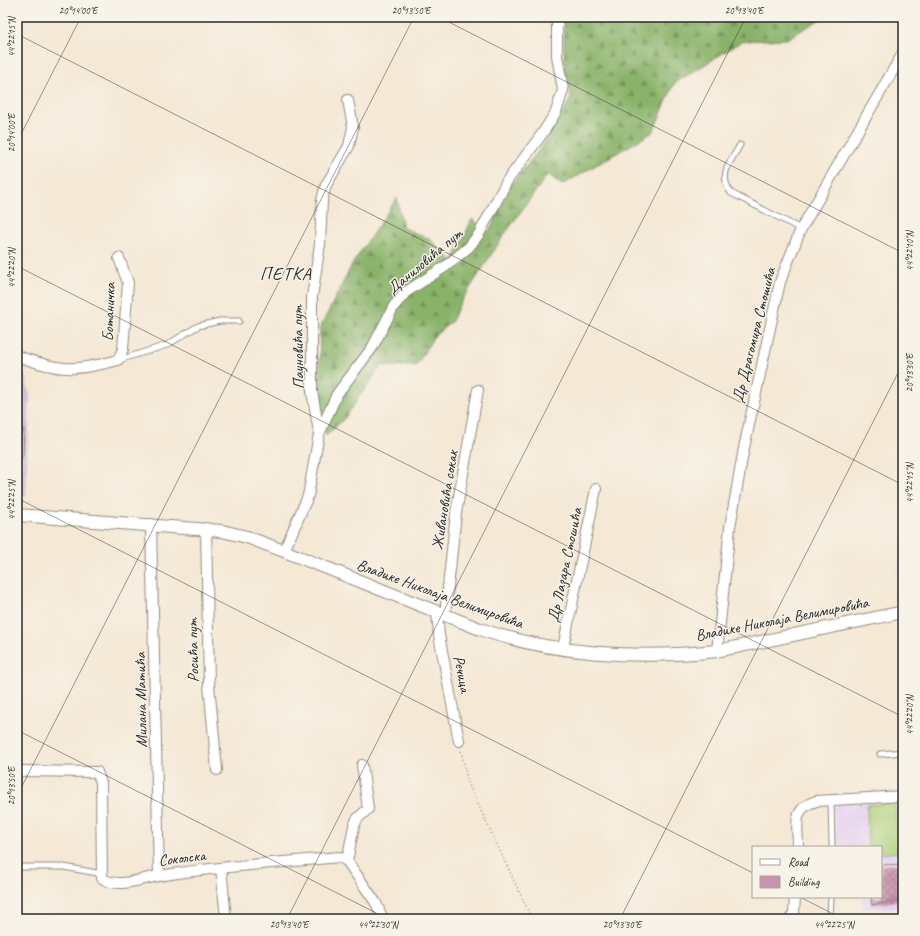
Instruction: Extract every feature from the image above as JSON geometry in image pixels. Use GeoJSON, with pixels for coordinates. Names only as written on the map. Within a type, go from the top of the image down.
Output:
{"type":"FeatureCollection","features":[{"type":"Feature","properties":{"kind":"street","name":"Даниловића пут"},"geometry":{"type":"LineString","coordinates":[[284,551],[308,496],[319,434],[337,394],[372,348],[394,306],[406,292],[446,266],[469,247],[479,234],[507,180],[542,134],[556,112],[563,90],[557,56],[557,17]]}},
{"type":"Feature","properties":{"kind":"street","name":"Др Драгомира Стошића"},"geometry":{"type":"LineString","coordinates":[[718,651],[730,527],[744,448],[780,282],[800,229],[903,53]]}},
{"type":"Feature","properties":{"kind":"street","name":"Пауновића пут"},"geometry":{"type":"LineString","coordinates":[[319,434],[312,391],[312,297],[320,244],[322,200],[326,185],[349,146],[353,127],[348,100]]}},
{"type":"Feature","properties":{"kind":"street","name":"Ботаничка"},"geometry":{"type":"LineString","coordinates":[[17,356],[64,370],[94,367],[118,360],[123,349],[128,284],[119,258]]}},
{"type":"Feature","properties":{"kind":"street","name":"Живановића сокак"},"geometry":{"type":"LineString","coordinates":[[441,613],[456,513],[478,390]]}},
{"type":"Feature","properties":{"kind":"street","name":"Др Лазара Стошића"},"geometry":{"type":"LineString","coordinates":[[563,648],[596,489]]}},
{"type":"Feature","properties":{"kind":"street","name":"Владике Николаја Велимировића"},"geometry":{"type":"LineString","coordinates":[[17,515],[206,528],[247,537],[506,638],[535,645],[632,654],[718,651],[903,612]]}},
{"type":"Feature","properties":{"kind":"street","name":"Милана Матића"},"geometry":{"type":"LineString","coordinates":[[151,524],[159,876]]}},
{"type":"Feature","properties":{"kind":"street","name":"Росића пут"},"geometry":{"type":"LineString","coordinates":[[206,528],[209,685],[217,770]]}},
{"type":"Feature","properties":{"kind":"street","name":"Речица"},"geometry":{"type":"LineString","coordinates":[[441,613],[439,635],[459,741]]}},
{"type":"Feature","properties":{"kind":"street"},"geometry":{"type":"LineString","coordinates":[[362,766],[368,809],[357,819],[354,826],[347,861],[376,903],[383,919]]}},
{"type":"Feature","properties":{"kind":"street"},"geometry":{"type":"LineString","coordinates":[[21,771],[97,772],[101,783],[102,878]]}},
{"type":"Feature","properties":{"kind":"street"},"geometry":{"type":"LineString","coordinates":[[798,846],[798,813],[804,805],[816,801],[903,796]]}},
{"type":"Feature","properties":{"kind":"street","name":"Соколска"},"geometry":{"type":"LineString","coordinates":[[102,878],[108,882],[120,883],[221,868],[338,857],[347,861]]}},
{"type":"Feature","properties":{"kind":"street"},"geometry":{"type":"LineString","coordinates":[[221,868],[226,919]]}},
{"type":"Feature","properties":{"kind":"street"},"geometry":{"type":"LineString","coordinates":[[790,919],[794,913],[795,898]]}},
{"type":"Feature","properties":{"kind":"lane"},"geometry":{"type":"LineString","coordinates":[[740,145],[724,176],[725,185],[731,193],[800,229]]}},
{"type":"Feature","properties":{"kind":"lane"},"geometry":{"type":"LineString","coordinates":[[118,360],[167,345],[198,326],[220,322],[239,322]]}},
{"type":"Feature","properties":{"kind":"lane"},"geometry":{"type":"LineString","coordinates":[[880,754],[903,752]]}},
{"type":"Feature","properties":{"kind":"lane"},"geometry":{"type":"LineString","coordinates":[[830,800],[832,846]]}},
{"type":"Feature","properties":{"kind":"lane"},"geometry":{"type":"LineString","coordinates":[[17,867],[64,867],[97,874],[102,878]]}},
{"type":"Feature","properties":{"kind":"lane"},"geometry":{"type":"LineString","coordinates":[[830,919],[831,898]]}},
{"type":"Feature","properties":{"kind":"path"},"geometry":{"type":"LineString","coordinates":[[459,741],[468,783],[532,919]]}},
{"type":"Feature","properties":{"kind":"shaded area"},"geometry":{"type":"Polygon","coordinates":[[[17,365],[23,368],[30,396],[26,496],[17,494],[17,365]]]}},
{"type":"Feature","properties":{"kind":"shaded area"},"geometry":{"type":"Polygon","coordinates":[[[903,528],[903,601],[893,603],[903,528]]]}},
{"type":"Feature","properties":{"kind":"shaded area"},"geometry":{"type":"Polygon","coordinates":[[[903,792],[903,908],[862,908],[862,898],[882,898],[882,846],[836,846],[832,795],[903,792]]]}},
{"type":"Feature","properties":{"kind":"green space"},"geometry":{"type":"Polygon","coordinates":[[[564,17],[824,17],[787,39],[742,41],[674,84],[653,132],[562,185],[548,174],[504,235],[459,305],[452,321],[434,336],[416,366],[381,366],[345,418],[326,436],[319,379],[320,328],[353,263],[397,198],[403,228],[428,238],[453,261],[472,219],[488,233],[511,185],[543,145],[571,98],[564,66],[564,17]]]}},
{"type":"Feature","properties":{"kind":"green space"},"geometry":{"type":"Polygon","coordinates":[[[895,803],[898,852],[882,854],[882,846],[868,846],[867,805],[895,803]]]}},
{"type":"Feature","properties":{"kind":"building"},"geometry":{"type":"Polygon","coordinates":[[[17,428],[24,429],[23,456],[17,456],[17,428]]]}},
{"type":"Feature","properties":{"kind":"building"},"geometry":{"type":"Polygon","coordinates":[[[903,864],[903,900],[872,905],[871,898],[882,898],[882,865],[903,864]]]}},
{"type":"Feature","properties":{"kind":"district","name":"ПЕТКА"},"geometry":{"type":"Point","coordinates":[286,274]}}]}
